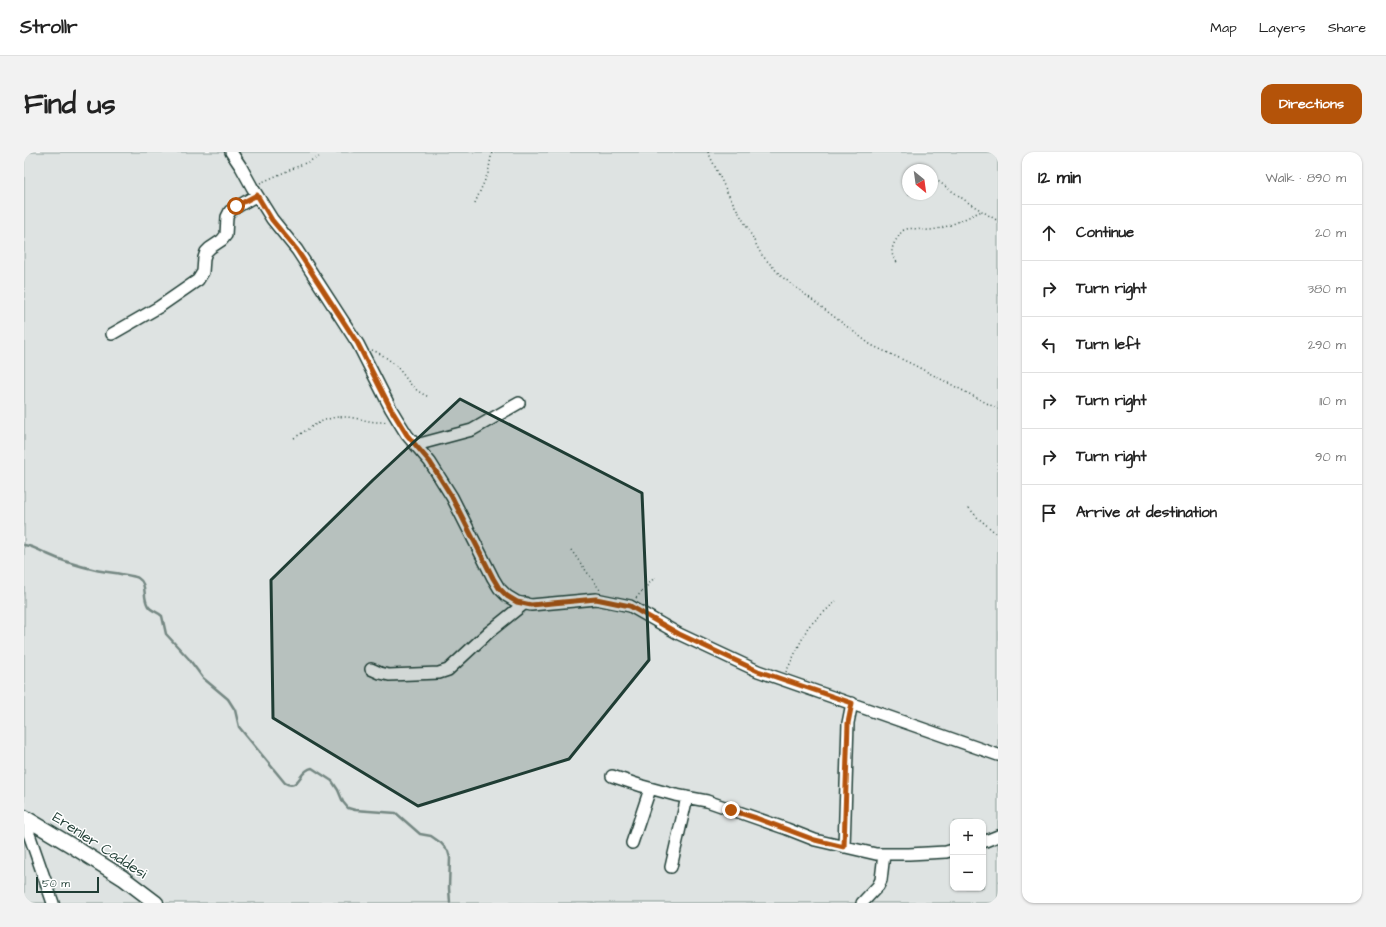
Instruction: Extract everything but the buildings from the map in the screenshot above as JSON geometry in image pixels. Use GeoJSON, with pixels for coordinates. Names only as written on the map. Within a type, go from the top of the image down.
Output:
{"type":"FeatureCollection","features":[{"type":"Feature","properties":{"kind":"main road","name":"Erenler Caddesi"},"geometry":{"type":"LineString","coordinates":[[26,819],[80,850],[156,903]]}},
{"type":"Feature","properties":{"kind":"street"},"geometry":{"type":"LineString","coordinates":[[231,152],[272,220],[297,250],[358,344],[391,409],[407,435],[430,462],[452,497],[499,588],[507,596],[517,602],[531,605],[596,599],[630,606],[679,634],[758,671],[998,754]]}},
{"type":"Feature","properties":{"kind":"street"},"geometry":{"type":"LineString","coordinates":[[112,334],[160,307],[198,280],[203,272],[206,252],[222,240],[226,235],[227,217],[230,211],[254,191]]}},
{"type":"Feature","properties":{"kind":"street"},"geometry":{"type":"LineString","coordinates":[[416,445],[472,430],[520,403]]}},
{"type":"Feature","properties":{"kind":"street"},"geometry":{"type":"LineString","coordinates":[[371,669],[389,675],[439,673],[448,670],[489,632],[525,603]]}},
{"type":"Feature","properties":{"kind":"street"},"geometry":{"type":"LineString","coordinates":[[844,847],[848,723],[852,703]]}},
{"type":"Feature","properties":{"kind":"street"},"geometry":{"type":"LineString","coordinates":[[612,776],[650,789],[707,801],[815,840],[844,847],[876,854],[909,854],[950,851]]}},
{"type":"Feature","properties":{"kind":"street"},"geometry":{"type":"LineString","coordinates":[[632,842],[650,789]]}},
{"type":"Feature","properties":{"kind":"street"},"geometry":{"type":"LineString","coordinates":[[671,867],[687,798]]}},
{"type":"Feature","properties":{"kind":"street"},"geometry":{"type":"LineString","coordinates":[[26,819],[29,834],[53,903]]}},
{"type":"Feature","properties":{"kind":"street"},"geometry":{"type":"LineString","coordinates":[[986,841],[998,836]]}},
{"type":"Feature","properties":{"kind":"street"},"geometry":{"type":"LineString","coordinates":[[862,903],[881,880],[884,854]]}},
{"type":"Feature","properties":{"kind":"path"},"geometry":{"type":"LineString","coordinates":[[475,203],[488,173],[492,152]]}},
{"type":"Feature","properties":{"kind":"path"},"geometry":{"type":"LineString","coordinates":[[708,152],[728,194],[747,227],[760,254],[781,276],[871,345],[912,364],[998,409]]}},
{"type":"Feature","properties":{"kind":"path"},"geometry":{"type":"LineString","coordinates":[[254,191],[319,157]]}},
{"type":"Feature","properties":{"kind":"path"},"geometry":{"type":"LineString","coordinates":[[938,181],[998,221]]}},
{"type":"Feature","properties":{"kind":"path"},"geometry":{"type":"LineString","coordinates":[[897,262],[892,255],[892,247],[904,230],[913,228],[928,230],[943,227],[982,211]]}},
{"type":"Feature","properties":{"kind":"path"},"geometry":{"type":"LineString","coordinates":[[358,344],[378,352],[395,365],[412,387],[420,394],[429,398]]}},
{"type":"Feature","properties":{"kind":"path"},"geometry":{"type":"LineString","coordinates":[[294,438],[327,418],[342,416],[370,422],[384,422],[397,419]]}},
{"type":"Feature","properties":{"kind":"path"},"geometry":{"type":"LineString","coordinates":[[969,508],[982,522],[998,535]]}},
{"type":"Feature","properties":{"kind":"path"},"geometry":{"type":"LineString","coordinates":[[571,550],[608,601]]}},
{"type":"Feature","properties":{"kind":"path"},"geometry":{"type":"LineString","coordinates":[[630,606],[655,577]]}},
{"type":"Feature","properties":{"kind":"path"},"geometry":{"type":"LineString","coordinates":[[782,680],[808,627],[836,601]]}},
{"type":"Feature","properties":{"kind":"highlighted area"},"geometry":{"type":"Polygon","coordinates":[[[460,399],[642,493],[649,660],[569,759],[418,806],[273,718],[271,580],[373,480],[460,399]]]}},
{"type":"Feature","properties":{"kind":"shaded area"},"geometry":{"type":"Polygon","coordinates":[[[24,152],[998,152],[998,903],[24,903],[24,152]]]}},
{"type":"Feature","properties":{"kind":"waterway"},"geometry":{"type":"LineString","coordinates":[[24,545],[33,547],[53,557],[77,565],[138,578],[143,584],[145,599],[148,606],[162,616],[166,634],[189,659],[203,678],[228,699],[235,710],[239,727],[285,783],[290,785],[293,784],[304,772],[312,768],[332,781],[343,802],[348,808],[355,810],[396,813],[420,834],[431,836],[441,843],[448,851],[450,858],[450,903]]}},
{"type":"Feature","properties":{"kind":"route"},"geometry":{"type":"LineString","coordinates":[[236,206],[257,195],[272,220],[297,250],[358,344],[391,409],[407,435],[430,462],[452,497],[493,578],[499,588],[507,596],[517,602],[531,605],[596,599],[630,606],[679,634],[758,671],[852,703],[848,723],[844,847],[815,840],[731,810]]}}]}
